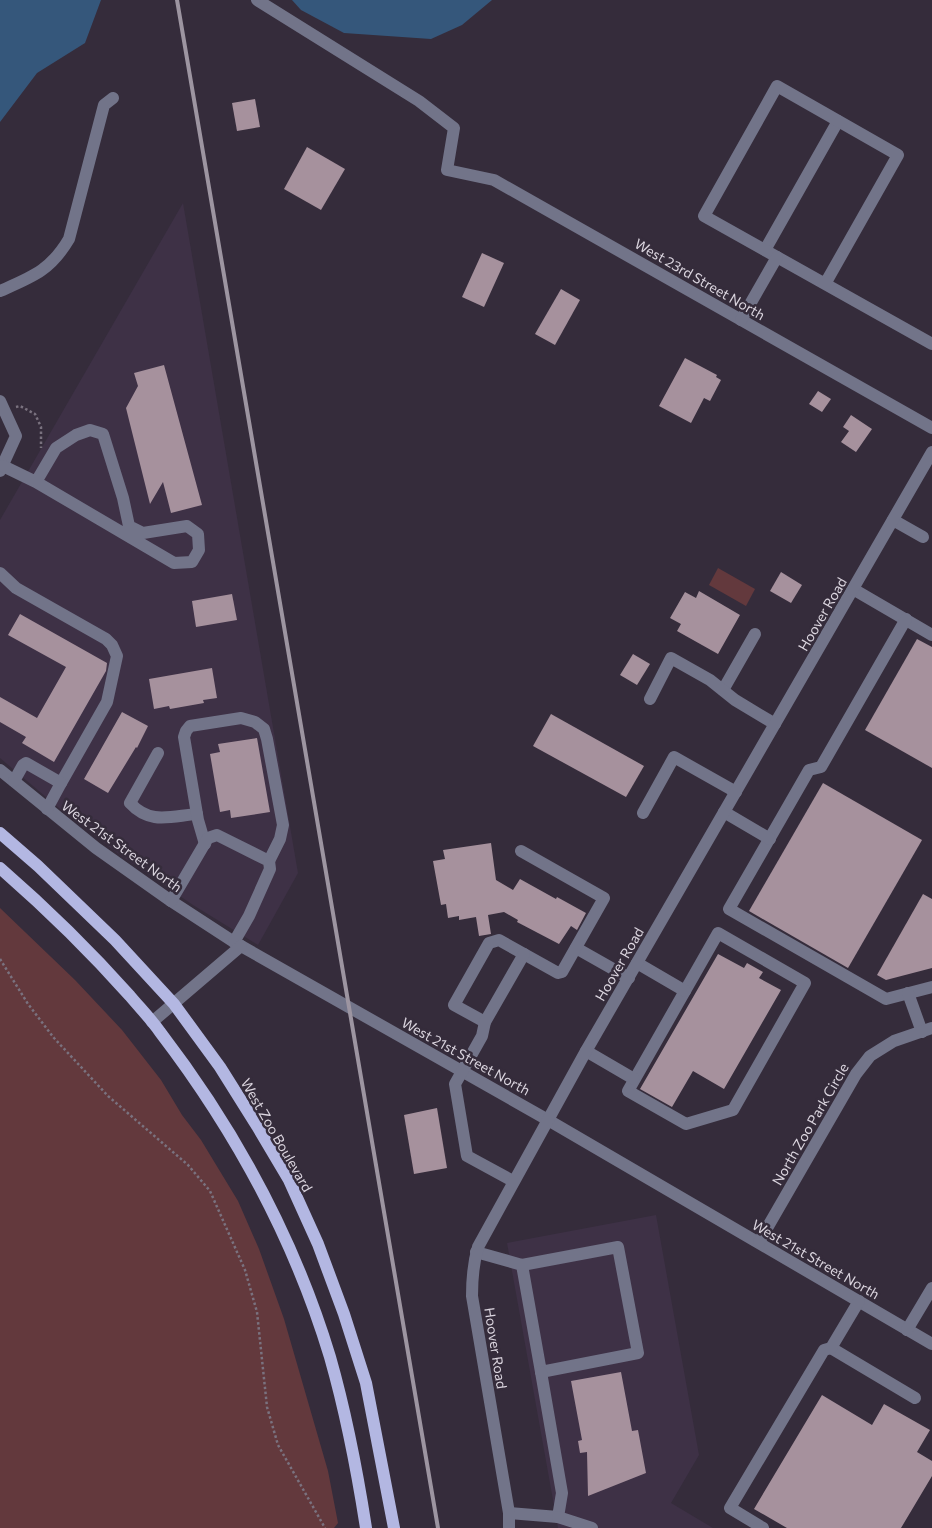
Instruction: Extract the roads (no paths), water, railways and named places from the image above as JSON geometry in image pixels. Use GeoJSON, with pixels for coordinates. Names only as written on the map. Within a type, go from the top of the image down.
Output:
{"type":"FeatureCollection","features":[{"type":"Feature","properties":{"kind":"main road","name":"West Zoo Boulevard"},"geometry":{"type":"LineString","coordinates":[[0,833],[38,866],[115,940],[174,1004],[220,1067],[258,1126],[289,1180],[318,1244],[344,1314],[366,1383],[394,1528]]}},
{"type":"Feature","properties":{"kind":"main road"},"geometry":{"type":"LineString","coordinates":[[0,868],[78,940],[152,1022],[202,1089],[236,1140],[288,1242],[310,1298],[332,1365],[356,1463],[366,1528]]}},
{"type":"Feature","properties":{"kind":"street","name":"West 23rd Street North"},"geometry":{"type":"LineString","coordinates":[[257,0],[419,101],[454,128],[447,170],[494,180],[932,428]]}},
{"type":"Feature","properties":{"kind":"street"},"geometry":{"type":"LineString","coordinates":[[825,284],[898,154],[777,86],[704,216],[765,250],[777,257],[825,284],[932,344]]}},
{"type":"Feature","properties":{"kind":"street"},"geometry":{"type":"LineString","coordinates":[[0,291],[36,275],[50,265],[64,246],[74,225],[104,105],[113,98]]}},
{"type":"Feature","properties":{"kind":"street"},"geometry":{"type":"LineString","coordinates":[[765,250],[838,121]]}},
{"type":"Feature","properties":{"kind":"street"},"geometry":{"type":"LineString","coordinates":[[741,320],[777,257]]}},
{"type":"Feature","properties":{"kind":"street"},"geometry":{"type":"LineString","coordinates":[[2,406],[16,436],[2,468],[36,482],[174,563],[192,562],[199,550],[198,534],[187,526],[143,533],[129,526],[123,498],[103,434],[90,430],[76,435],[56,448],[36,482]]}},
{"type":"Feature","properties":{"kind":"street","name":"Hoover Road"},"geometry":{"type":"LineString","coordinates":[[509,1528],[472,1296],[472,1278],[476,1252],[513,1181],[586,1052],[932,452]]}},
{"type":"Feature","properties":{"kind":"street"},"geometry":{"type":"LineString","coordinates":[[893,520],[923,537]]}},
{"type":"Feature","properties":{"kind":"street"},"geometry":{"type":"LineString","coordinates":[[0,573],[16,588],[106,639],[112,645],[117,656],[107,702],[47,809]]}},
{"type":"Feature","properties":{"kind":"street"},"geometry":{"type":"LineString","coordinates":[[853,589],[932,635]]}},
{"type":"Feature","properties":{"kind":"street"},"geometry":{"type":"LineString","coordinates":[[906,619],[821,767],[809,770],[729,909],[886,999],[932,987]]}},
{"type":"Feature","properties":{"kind":"street"},"geometry":{"type":"LineString","coordinates":[[723,690],[755,634]]}},
{"type":"Feature","properties":{"kind":"street"},"geometry":{"type":"LineString","coordinates":[[650,699],[671,658],[710,680],[735,700],[775,724]]}},
{"type":"Feature","properties":{"kind":"street"},"geometry":{"type":"LineString","coordinates":[[152,1022],[174,1004],[237,944],[270,869],[269,862],[280,839],[283,825],[264,729],[255,722],[241,718],[190,726],[186,731],[184,737],[205,844]]}},
{"type":"Feature","properties":{"kind":"street"},"geometry":{"type":"LineString","coordinates":[[158,753],[130,803],[146,816],[154,818],[198,814]]}},
{"type":"Feature","properties":{"kind":"street"},"geometry":{"type":"LineString","coordinates":[[642,813],[674,758],[736,792]]}},
{"type":"Feature","properties":{"kind":"street"},"geometry":{"type":"LineString","coordinates":[[14,782],[26,763],[62,783]]}},
{"type":"Feature","properties":{"kind":"street","name":"West 21st Street North"},"geometry":{"type":"LineString","coordinates":[[0,770],[96,848],[171,901],[237,944],[548,1120],[932,1344]]}},
{"type":"Feature","properties":{"kind":"street"},"geometry":{"type":"LineString","coordinates":[[724,812],[770,839]]}},
{"type":"Feature","properties":{"kind":"street"},"geometry":{"type":"LineString","coordinates":[[171,901],[208,838],[217,834],[269,862]]}},
{"type":"Feature","properties":{"kind":"street"},"geometry":{"type":"LineString","coordinates":[[486,1022],[454,1005],[489,943],[499,940],[558,973],[562,972],[604,898],[521,851]]}},
{"type":"Feature","properties":{"kind":"street"},"geometry":{"type":"LineString","coordinates":[[718,933],[805,984],[733,1110],[686,1124],[628,1090],[634,1079],[718,933]]}},
{"type":"Feature","properties":{"kind":"street"},"geometry":{"type":"LineString","coordinates":[[576,948],[629,978]]}},
{"type":"Feature","properties":{"kind":"street"},"geometry":{"type":"LineString","coordinates":[[513,1181],[467,1156],[455,1084],[482,1036],[486,1022],[524,954]]}},
{"type":"Feature","properties":{"kind":"street"},"geometry":{"type":"LineString","coordinates":[[637,963],[685,990]]}},
{"type":"Feature","properties":{"kind":"street"},"geometry":{"type":"LineString","coordinates":[[908,993],[927,1030]]}},
{"type":"Feature","properties":{"kind":"street","name":"North Zoo Park Circle"},"geometry":{"type":"LineString","coordinates":[[759,1242],[856,1074],[870,1056],[894,1041],[927,1030]]}},
{"type":"Feature","properties":{"kind":"street"},"geometry":{"type":"LineString","coordinates":[[586,1052],[634,1079]]}},
{"type":"Feature","properties":{"kind":"street"},"geometry":{"type":"LineString","coordinates":[[476,1252],[522,1265],[618,1247],[638,1353],[541,1372]]}},
{"type":"Feature","properties":{"kind":"street"},"geometry":{"type":"LineString","coordinates":[[522,1265],[562,1493],[558,1517]]}},
{"type":"Feature","properties":{"kind":"street"},"geometry":{"type":"LineString","coordinates":[[907,1330],[932,1288]]}},
{"type":"Feature","properties":{"kind":"street"},"geometry":{"type":"LineString","coordinates":[[763,1528],[730,1508],[824,1350],[831,1348],[859,1301]]}},
{"type":"Feature","properties":{"kind":"street"},"geometry":{"type":"LineString","coordinates":[[831,1348],[915,1398]]}},
{"type":"Feature","properties":{"kind":"street"},"geometry":{"type":"LineString","coordinates":[[508,1513],[558,1517],[592,1528]]}},
{"type":"Feature","properties":{"kind":"water"},"geometry":{"type":"Polygon","coordinates":[[[0,0],[101,0],[85,43],[37,73],[0,122],[0,0]]]}},
{"type":"Feature","properties":{"kind":"water"},"geometry":{"type":"Polygon","coordinates":[[[292,0],[492,0],[462,25],[431,39],[344,33],[301,10],[292,0]]]}},
{"type":"Feature","properties":{"kind":"railway"},"geometry":{"type":"LineString","coordinates":[[177,0],[438,1528]]}}]}
